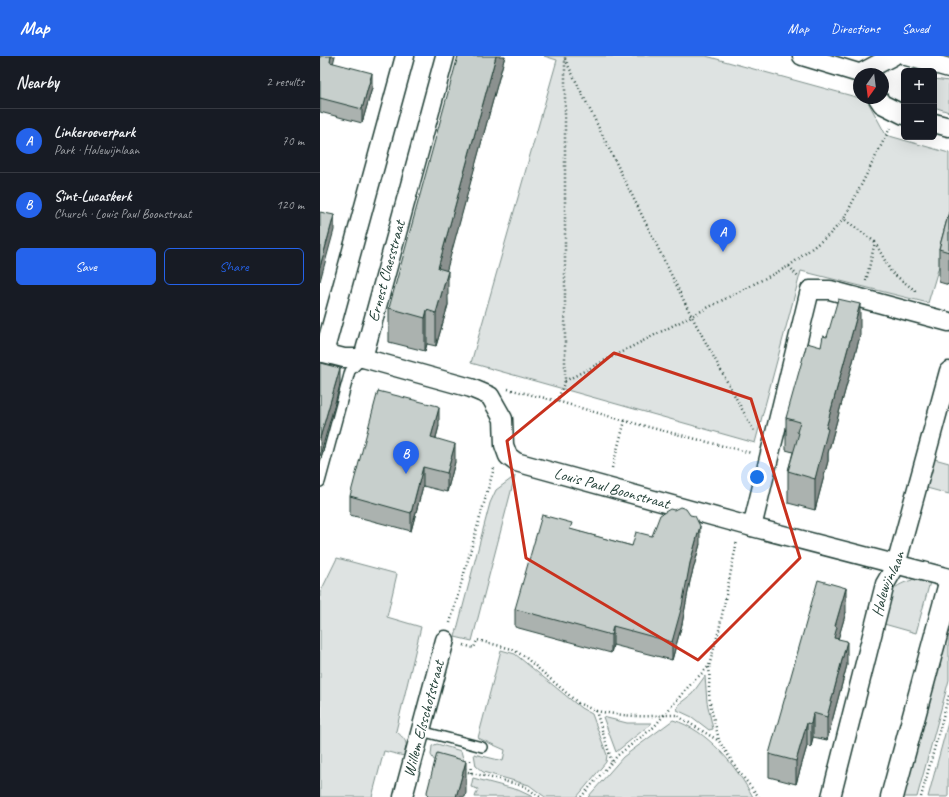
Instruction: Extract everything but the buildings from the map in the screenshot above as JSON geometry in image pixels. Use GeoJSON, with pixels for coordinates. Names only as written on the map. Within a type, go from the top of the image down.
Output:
{"type":"FeatureCollection","features":[{"type":"Feature","properties":{"kind":"main road"},"geometry":{"type":"LineString","coordinates":[[892,797],[949,587]]}},
{"type":"Feature","properties":{"kind":"street"},"geometry":{"type":"LineString","coordinates":[[405,56],[322,352],[344,358],[363,358],[471,388],[490,396],[503,419],[504,445],[508,456]]}},
{"type":"Feature","properties":{"kind":"street","name":"Ernest Claesstraat"},"geometry":{"type":"LineString","coordinates":[[363,358],[445,56]]}},
{"type":"Feature","properties":{"kind":"street"},"geometry":{"type":"LineString","coordinates":[[802,56],[853,70]]}},
{"type":"Feature","properties":{"kind":"street"},"geometry":{"type":"LineString","coordinates":[[871,68],[893,56]]}},
{"type":"Feature","properties":{"kind":"street"},"geometry":{"type":"LineString","coordinates":[[906,56],[949,68]]}},
{"type":"Feature","properties":{"kind":"street"},"geometry":{"type":"LineString","coordinates":[[882,104],[901,114]]}},
{"type":"Feature","properties":{"kind":"street"},"geometry":{"type":"LineString","coordinates":[[937,124],[949,127]]}},
{"type":"Feature","properties":{"kind":"street"},"geometry":{"type":"LineString","coordinates":[[746,526],[768,458],[810,290],[830,290],[949,322]]}},
{"type":"Feature","properties":{"kind":"street","name":"Halewijnlaan"},"geometry":{"type":"LineString","coordinates":[[831,797],[885,584],[896,565],[949,371]]}},
{"type":"Feature","properties":{"kind":"street","name":"Louis Paul Boonstraat"},"geometry":{"type":"LineString","coordinates":[[508,456],[516,462],[529,466],[746,526],[949,578]]}},
{"type":"Feature","properties":{"kind":"street","name":"Willem Elsschotstraat"},"geometry":{"type":"LineString","coordinates":[[403,797],[445,640]]}},
{"type":"Feature","properties":{"kind":"lane","name":"Ernest Claesstraat"},"geometry":{"type":"LineString","coordinates":[[320,482],[350,371],[363,358]]}},
{"type":"Feature","properties":{"kind":"lane"},"geometry":{"type":"LineString","coordinates":[[421,731],[482,747]]}},
{"type":"Feature","properties":{"kind":"path"},"geometry":{"type":"LineString","coordinates":[[565,58],[692,317],[768,458]]}},
{"type":"Feature","properties":{"kind":"path"},"geometry":{"type":"LineString","coordinates":[[557,401],[565,381],[565,58]]}},
{"type":"Feature","properties":{"kind":"path"},"geometry":{"type":"LineString","coordinates":[[565,381],[790,266],[829,235],[844,219],[901,114]]}},
{"type":"Feature","properties":{"kind":"path"},"geometry":{"type":"LineString","coordinates":[[844,219],[875,242],[891,272],[920,294]]}},
{"type":"Feature","properties":{"kind":"path"},"geometry":{"type":"LineString","coordinates":[[861,299],[875,242]]}},
{"type":"Feature","properties":{"kind":"path"},"geometry":{"type":"LineString","coordinates":[[790,266],[810,290]]}},
{"type":"Feature","properties":{"kind":"path"},"geometry":{"type":"LineString","coordinates":[[507,389],[768,458]]}},
{"type":"Feature","properties":{"kind":"path"},"geometry":{"type":"LineString","coordinates":[[607,487],[625,421]]}},
{"type":"Feature","properties":{"kind":"path"},"geometry":{"type":"LineString","coordinates":[[508,456],[495,467],[445,640],[474,648],[477,640],[512,649],[525,656],[578,703],[596,711],[623,716],[646,717],[676,715],[719,741]]}},
{"type":"Feature","properties":{"kind":"path"},"geometry":{"type":"LineString","coordinates":[[746,526],[709,666],[710,701],[719,741],[739,772],[758,797]]}},
{"type":"Feature","properties":{"kind":"path"},"geometry":{"type":"LineString","coordinates":[[581,797],[618,755],[654,727],[688,687],[709,666]]}},
{"type":"Feature","properties":{"kind":"path"},"geometry":{"type":"LineString","coordinates":[[921,797],[949,695]]}},
{"type":"Feature","properties":{"kind":"path"},"geometry":{"type":"LineString","coordinates":[[596,711],[612,762]]}},
{"type":"Feature","properties":{"kind":"path"},"geometry":{"type":"LineString","coordinates":[[457,769],[524,786],[540,797]]}},
{"type":"Feature","properties":{"kind":"highlighted area"},"geometry":{"type":"Polygon","coordinates":[[[614,353],[751,399],[800,558],[698,660],[526,558],[507,441],[614,353]]]}},
{"type":"Feature","properties":{"kind":"shaded area"},"geometry":{"type":"Polygon","coordinates":[[[544,56],[706,56],[853,96],[853,104],[869,104],[886,135],[949,153],[949,233],[928,303],[801,271],[755,443],[471,363],[557,60],[544,56]]]}},
{"type":"Feature","properties":{"kind":"shaded area"},"geometry":{"type":"Polygon","coordinates":[[[937,79],[949,81],[949,112],[937,108],[937,79]]]}},
{"type":"Feature","properties":{"kind":"shaded area"},"geometry":{"type":"Polygon","coordinates":[[[931,458],[949,463],[949,494],[923,487],[931,458]]]}},
{"type":"Feature","properties":{"kind":"shaded area"},"geometry":{"type":"Polygon","coordinates":[[[515,476],[472,641],[455,637],[490,503],[496,490],[515,476]]]}},
{"type":"Feature","properties":{"kind":"shaded area"},"geometry":{"type":"Polygon","coordinates":[[[337,558],[397,574],[387,617],[421,627],[396,731],[406,742],[404,756],[384,751],[372,797],[320,797],[320,593],[337,558]]]}},
{"type":"Feature","properties":{"kind":"shaded area"},"geometry":{"type":"Polygon","coordinates":[[[913,577],[930,582],[916,633],[884,624],[884,616],[890,594],[896,587],[912,580],[913,577]]]}},
{"type":"Feature","properties":{"kind":"shaded area"},"geometry":{"type":"Polygon","coordinates":[[[949,621],[949,680],[917,797],[901,797],[949,621]]]}},
{"type":"Feature","properties":{"kind":"shaded area"},"geometry":{"type":"Polygon","coordinates":[[[501,650],[515,654],[581,708],[592,714],[607,755],[606,762],[577,797],[545,797],[529,785],[483,772],[476,766],[474,754],[503,761],[505,750],[478,738],[501,650]]]}},
{"type":"Feature","properties":{"kind":"shaded area"},"geometry":{"type":"Polygon","coordinates":[[[705,676],[707,702],[713,729],[709,730],[692,717],[677,710],[679,704],[692,694],[705,676]]]}},
{"type":"Feature","properties":{"kind":"shaded area"},"geometry":{"type":"Polygon","coordinates":[[[603,717],[627,723],[652,723],[616,752],[603,717]]]}},
{"type":"Feature","properties":{"kind":"shaded area"},"geometry":{"type":"Polygon","coordinates":[[[949,719],[948,797],[928,797],[949,719]]]}},
{"type":"Feature","properties":{"kind":"shaded area"},"geometry":{"type":"Polygon","coordinates":[[[673,720],[698,732],[720,751],[738,773],[753,797],[588,797],[623,757],[673,720]]]}},
{"type":"Feature","properties":{"kind":"shaded area"},"geometry":{"type":"Polygon","coordinates":[[[437,744],[461,751],[466,769],[434,760],[431,755],[432,746],[437,744]]]}},
{"type":"Feature","properties":{"kind":"shaded area"},"geometry":{"type":"Polygon","coordinates":[[[473,778],[518,790],[533,797],[475,797],[478,789],[471,787],[473,778]]]}},
{"type":"Feature","properties":{"kind":"place","name":"Linkeroeverpark"},"geometry":{"type":"Point","coordinates":[723,252]}},
{"type":"Feature","properties":{"kind":"place","name":"Sint-Lucaskerk"},"geometry":{"type":"Point","coordinates":[406,474]}}]}
